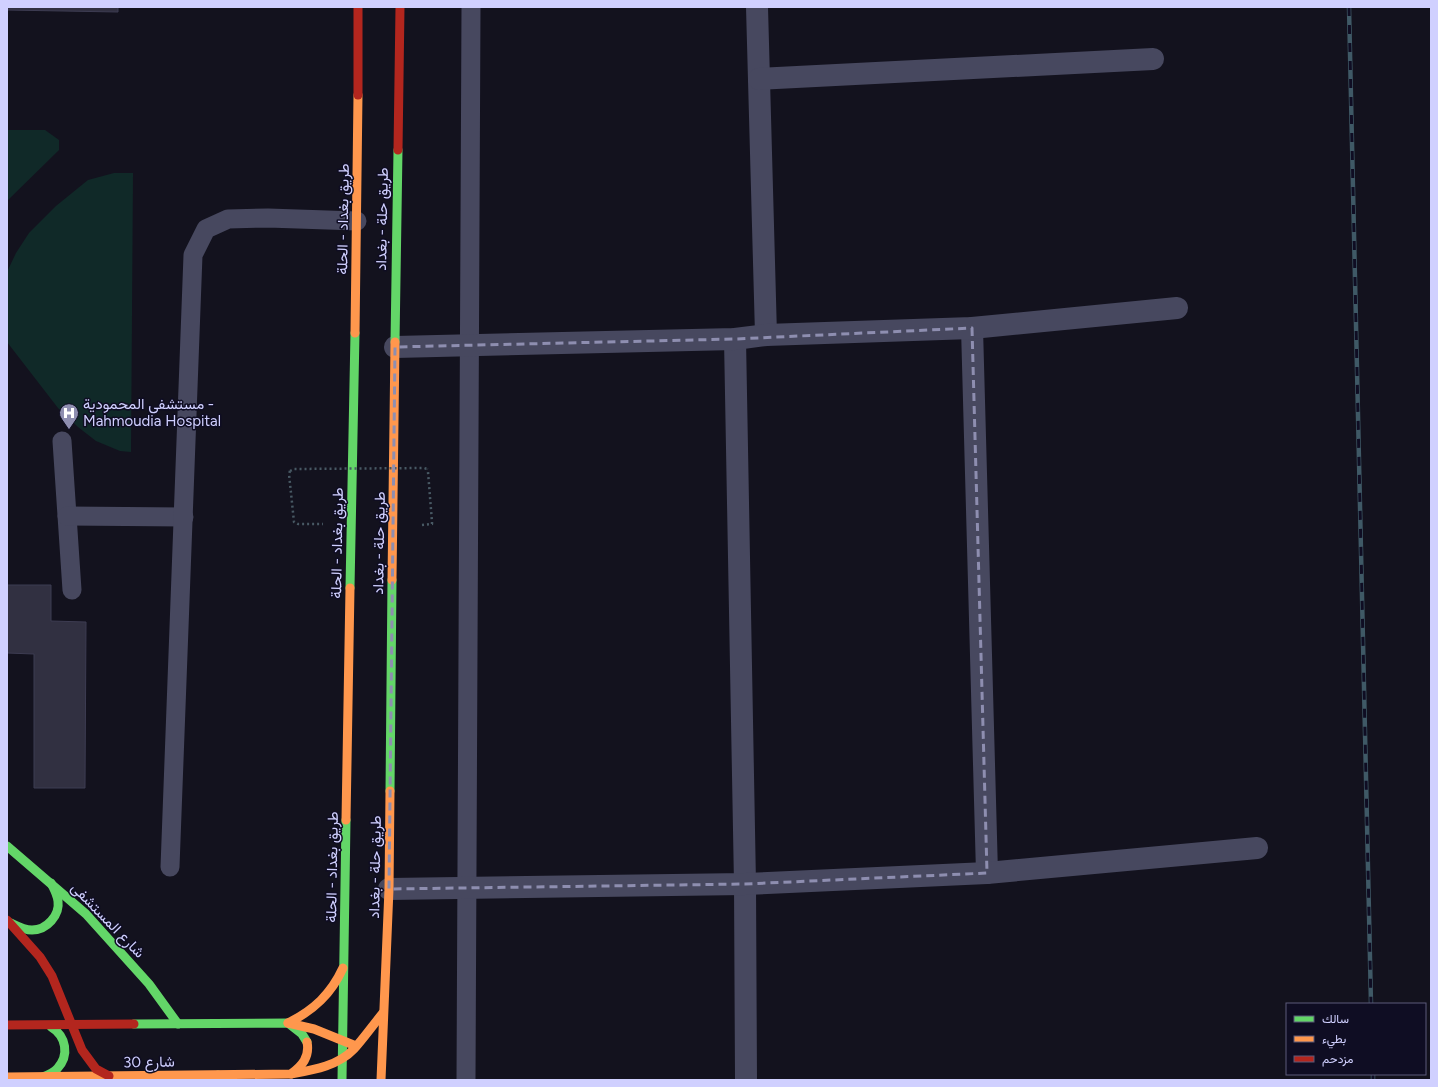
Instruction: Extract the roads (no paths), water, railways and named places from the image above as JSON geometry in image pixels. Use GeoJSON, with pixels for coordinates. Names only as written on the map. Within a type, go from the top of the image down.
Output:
{"type":"FeatureCollection","features":[{"type":"Feature","properties":{"kind":"main road","name":"طريق بغداد - الحلة"},"geometry":{"type":"LineString","coordinates":[[342,1080],[357,221],[358,7]]}},
{"type":"Feature","properties":{"kind":"main road","name":"طريق حلة - بغداد"},"geometry":{"type":"LineString","coordinates":[[381,1080],[390,889],[400,7]]}},
{"type":"Feature","properties":{"kind":"main road","name":"شارع المستشفى"},"geometry":{"type":"LineString","coordinates":[[7,846],[86,914],[150,984],[178,1024]]}},
{"type":"Feature","properties":{"kind":"main road"},"geometry":{"type":"LineString","coordinates":[[9,922],[31,930],[40,929],[48,924],[54,918],[58,910],[58,901],[51,883]]}},
{"type":"Feature","properties":{"kind":"main road"},"geometry":{"type":"LineString","coordinates":[[9,922],[40,957],[52,976],[82,1050],[96,1070],[113,1077]]}},
{"type":"Feature","properties":{"kind":"main road"},"geometry":{"type":"LineString","coordinates":[[288,1024],[323,1001],[339,978],[345,965]]}},
{"type":"Feature","properties":{"kind":"main road"},"geometry":{"type":"LineString","coordinates":[[40,1025],[52,1010],[58,991]]}},
{"type":"Feature","properties":{"kind":"main road"},"geometry":{"type":"LineString","coordinates":[[344,1008],[348,1017],[353,1020]]}},
{"type":"Feature","properties":{"kind":"main road"},"geometry":{"type":"LineString","coordinates":[[343,1062],[360,1050],[376,1021],[383,1014]]}},
{"type":"Feature","properties":{"kind":"main road"},"geometry":{"type":"LineString","coordinates":[[362,1024],[367,1025],[376,1021]]}},
{"type":"Feature","properties":{"kind":"main road"},"geometry":{"type":"LineString","coordinates":[[288,1024],[298,1028],[305,1037],[308,1048],[306,1059],[301,1068],[291,1074]]}},
{"type":"Feature","properties":{"kind":"main road"},"geometry":{"type":"LineString","coordinates":[[7,1025],[288,1024],[307,1026],[360,1050]]}},
{"type":"Feature","properties":{"kind":"main road"},"geometry":{"type":"LineString","coordinates":[[40,1025],[52,1027],[61,1035],[65,1046],[64,1060],[56,1071],[43,1077]]}},
{"type":"Feature","properties":{"kind":"main road"},"geometry":{"type":"LineString","coordinates":[[95,1031],[108,1025]]}},
{"type":"Feature","properties":{"kind":"main road"},"geometry":{"type":"LineString","coordinates":[[88,1043],[88,1057]]}},
{"type":"Feature","properties":{"kind":"main road"},"geometry":{"type":"LineString","coordinates":[[372,1055],[382,1066]]}},
{"type":"Feature","properties":{"kind":"main road","name":"شارع 30"},"geometry":{"type":"LineString","coordinates":[[7,1077],[221,1078],[291,1074],[343,1062]]}},
{"type":"Feature","properties":{"kind":"street"},"geometry":{"type":"LineString","coordinates":[[757,7],[766,335]]}},
{"type":"Feature","properties":{"kind":"street"},"geometry":{"type":"LineString","coordinates":[[759,78],[1153,59]]}},
{"type":"Feature","properties":{"kind":"street"},"geometry":{"type":"LineString","coordinates":[[395,348],[734,339],[766,335],[972,328],[1177,308]]}},
{"type":"Feature","properties":{"kind":"street"},"geometry":{"type":"LineString","coordinates":[[972,328],[987,873]]}},
{"type":"Feature","properties":{"kind":"street"},"geometry":{"type":"LineString","coordinates":[[734,339],[745,884],[746,1080]]}},
{"type":"Feature","properties":{"kind":"street"},"geometry":{"type":"LineString","coordinates":[[390,889],[745,884],[987,873],[1257,848]]}},
{"type":"Feature","properties":{"kind":"lane"},"geometry":{"type":"LineString","coordinates":[[466,1080],[471,7]]}},
{"type":"Feature","properties":{"kind":"lane"},"geometry":{"type":"LineString","coordinates":[[170,866],[193,255],[206,229],[228,219],[268,218],[357,221]]}},
{"type":"Feature","properties":{"kind":"lane"},"geometry":{"type":"LineString","coordinates":[[62,441],[72,590]]}},
{"type":"Feature","properties":{"kind":"lane"},"geometry":{"type":"LineString","coordinates":[[67,516],[184,517]]}},
{"type":"Feature","properties":{"kind":"railway"},"geometry":{"type":"LineString","coordinates":[[1349,7],[1371,1003]]}},
{"type":"Feature","properties":{"kind":"railway"},"geometry":{"type":"LineString","coordinates":[[1373,1075],[1373,1080]]}},
{"type":"Feature","properties":{"kind":"place","name":"مستشفى المحمودية - Mahmoudia Hospital"},"geometry":{"type":"Point","coordinates":[69,430]}}]}
